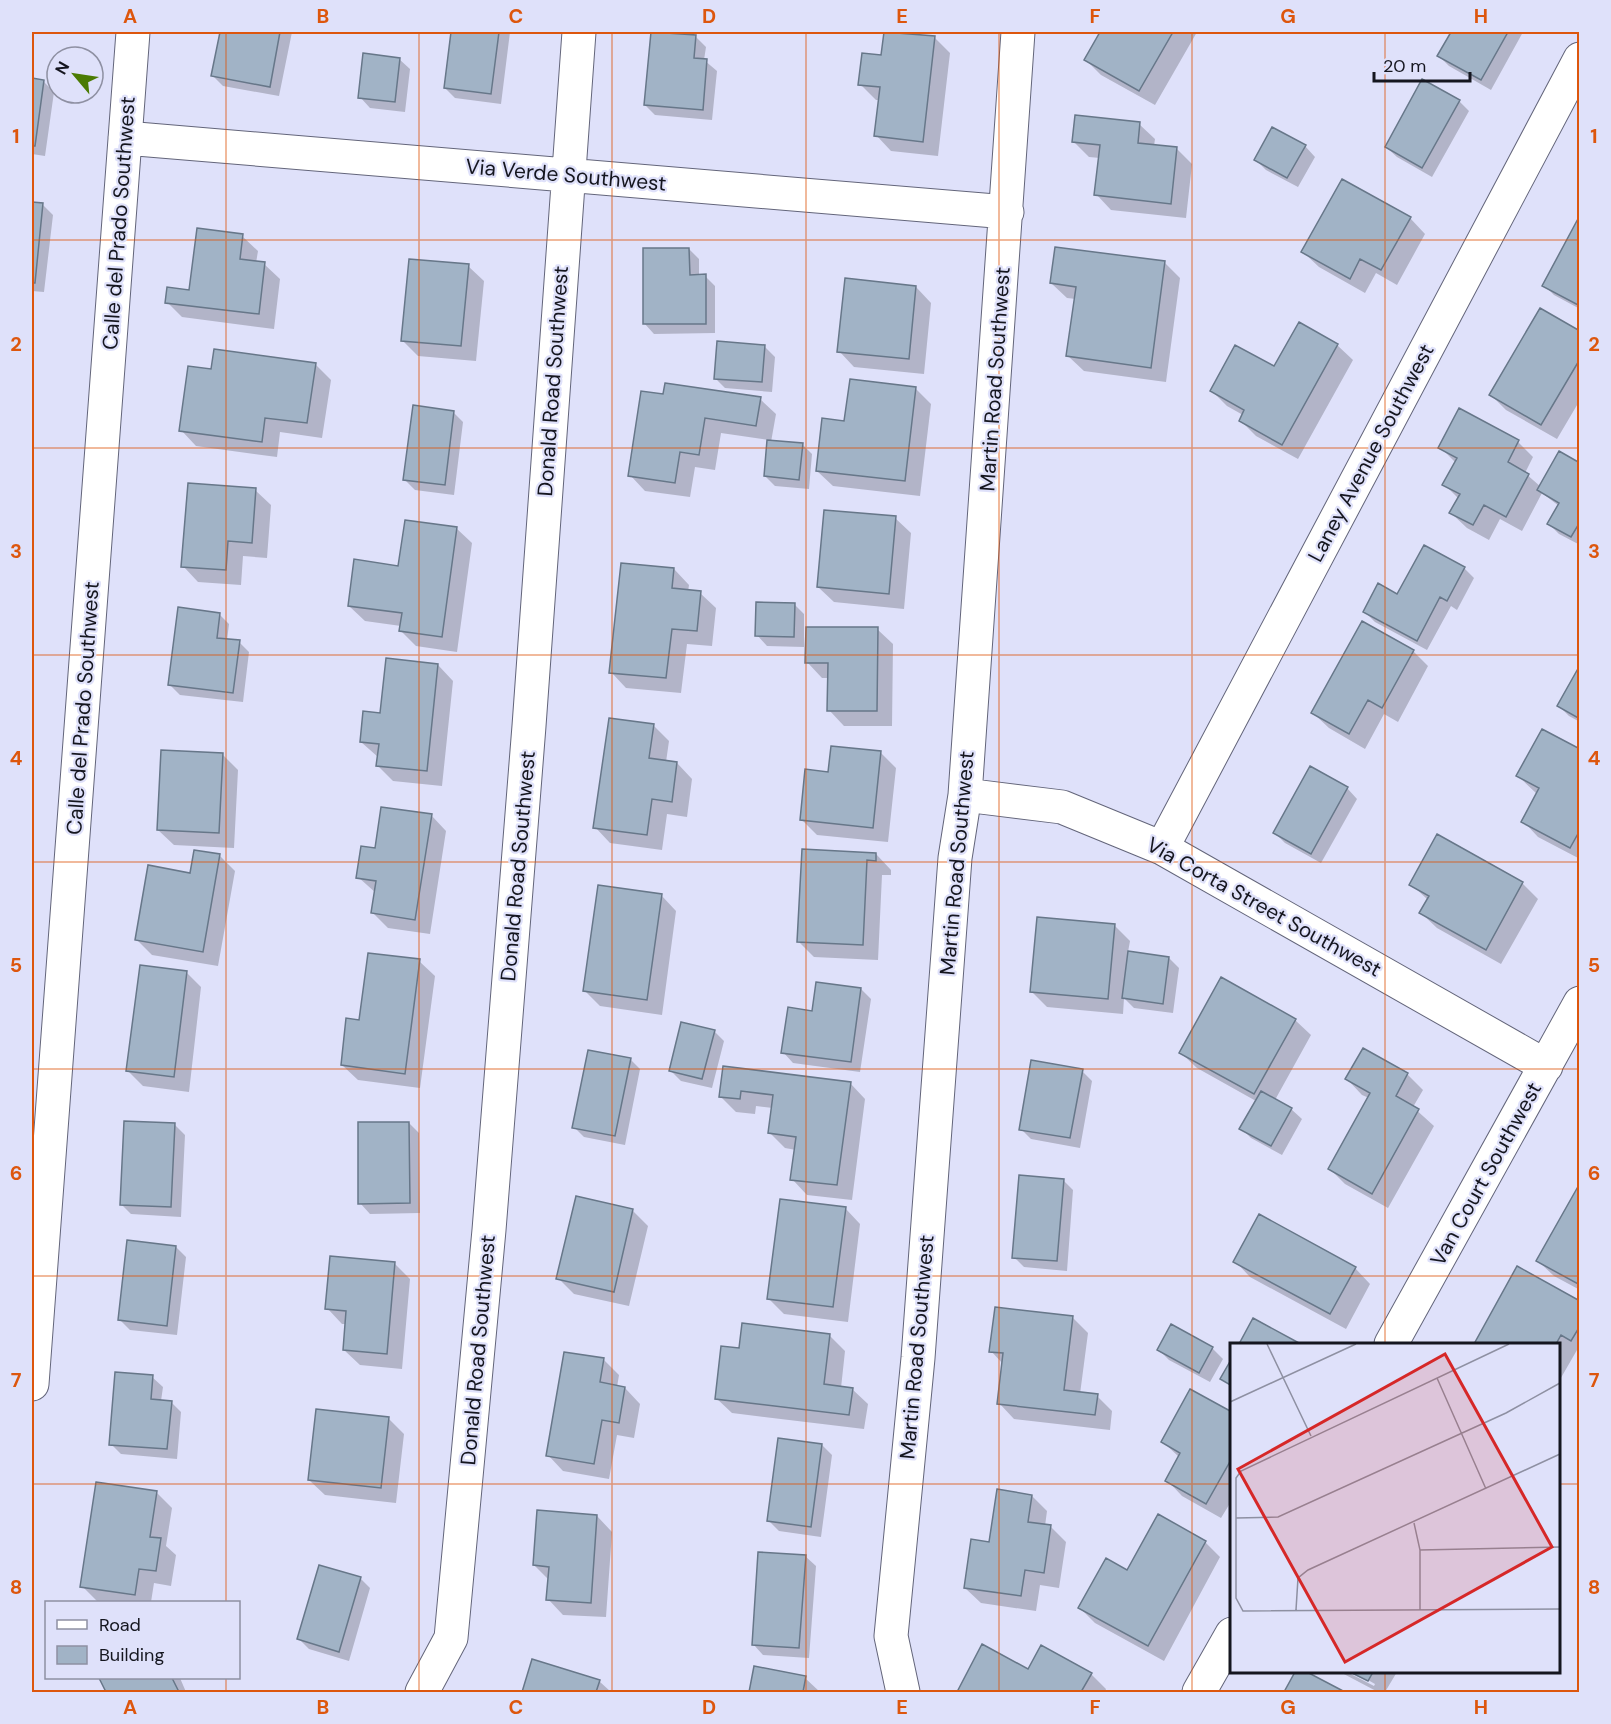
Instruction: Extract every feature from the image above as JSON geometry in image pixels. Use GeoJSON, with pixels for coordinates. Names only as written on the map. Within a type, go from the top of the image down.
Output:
{"type":"FeatureCollection","features":[{"type":"Feature","properties":{"kind":"street","name":"Calle del Prado Southwest"},"geometry":{"type":"LineString","coordinates":[[32,1384],[41,1147],[133,32]]}},
{"type":"Feature","properties":{"kind":"street","name":"Donald Road Southwest"},"geometry":{"type":"LineString","coordinates":[[422,1692],[451,1638],[489,1230],[529,726],[579,32]]}},
{"type":"Feature","properties":{"kind":"street","name":"Martin Road Southwest"},"geometry":{"type":"LineString","coordinates":[[903,1692],[891,1636],[918,1358],[955,858],[965,795],[1018,32]]}},
{"type":"Feature","properties":{"kind":"street","name":"Laney Avenue Southwest"},"geometry":{"type":"LineString","coordinates":[[1162,848],[1580,58]]}},
{"type":"Feature","properties":{"kind":"street","name":"Via Verde Southwest"},"geometry":{"type":"LineString","coordinates":[[125,138],[1007,212]]}},
{"type":"Feature","properties":{"kind":"street","name":"Via Corta Street Southwest"},"geometry":{"type":"LineString","coordinates":[[965,795],[1062,807],[1162,848],[1546,1066]]}},
{"type":"Feature","properties":{"kind":"street","name":"Van Court Southwest"},"geometry":{"type":"LineString","coordinates":[[1392,1343],[1580,1003]]}},
{"type":"Feature","properties":{"kind":"street"},"geometry":{"type":"LineString","coordinates":[[1199,1692],[1230,1638]]}},
{"type":"Feature","properties":{"kind":"building"},"geometry":{"type":"Polygon","coordinates":[[[220,32],[280,32],[270,87],[211,76],[220,32]]]}},
{"type":"Feature","properties":{"kind":"building"},"geometry":{"type":"Polygon","coordinates":[[[451,32],[499,32],[491,94],[444,88],[451,32]]]}},
{"type":"Feature","properties":{"kind":"building"},"geometry":{"type":"Polygon","coordinates":[[[651,32],[696,35],[694,58],[707,59],[703,110],[644,105],[651,32]]]}},
{"type":"Feature","properties":{"kind":"building"},"geometry":{"type":"Polygon","coordinates":[[[884,32],[935,36],[923,142],[874,136],[880,87],[858,85],[862,53],[881,55],[884,32]]]}},
{"type":"Feature","properties":{"kind":"building"},"geometry":{"type":"Polygon","coordinates":[[[1100,32],[1173,32],[1139,91],[1084,60],[1100,32]]]}},
{"type":"Feature","properties":{"kind":"building"},"geometry":{"type":"Polygon","coordinates":[[[1451,32],[1508,32],[1481,80],[1437,56],[1451,32]]]}},
{"type":"Feature","properties":{"kind":"building"},"geometry":{"type":"Polygon","coordinates":[[[363,53],[400,58],[395,102],[358,98],[363,53]]]}},
{"type":"Feature","properties":{"kind":"building"},"geometry":{"type":"Polygon","coordinates":[[[32,78],[44,80],[35,146],[32,146],[32,78]]]}},
{"type":"Feature","properties":{"kind":"building"},"geometry":{"type":"Polygon","coordinates":[[[1422,79],[1460,100],[1422,168],[1385,147],[1422,79]]]}},
{"type":"Feature","properties":{"kind":"building"},"geometry":{"type":"Polygon","coordinates":[[[1075,115],[1140,122],[1138,143],[1177,147],[1171,204],[1094,195],[1100,145],[1072,142],[1075,115]]]}},
{"type":"Feature","properties":{"kind":"building"},"geometry":{"type":"Polygon","coordinates":[[[1272,127],[1306,145],[1287,178],[1254,160],[1272,127]]]}},
{"type":"Feature","properties":{"kind":"building"},"geometry":{"type":"Polygon","coordinates":[[[1342,179],[1411,217],[1381,270],[1360,259],[1350,279],[1301,252],[1342,179]]]}},
{"type":"Feature","properties":{"kind":"building"},"geometry":{"type":"Polygon","coordinates":[[[32,202],[43,203],[35,283],[32,283],[32,202]]]}},
{"type":"Feature","properties":{"kind":"building"},"geometry":{"type":"Polygon","coordinates":[[[1580,215],[1580,306],[1542,286],[1580,215]]]}},
{"type":"Feature","properties":{"kind":"building"},"geometry":{"type":"Polygon","coordinates":[[[197,228],[243,234],[240,259],[265,262],[259,314],[165,303],[167,287],[189,290],[197,228]]]}},
{"type":"Feature","properties":{"kind":"building"},"geometry":{"type":"Polygon","coordinates":[[[1055,247],[1165,261],[1151,368],[1066,356],[1076,287],[1050,283],[1055,247]]]}},
{"type":"Feature","properties":{"kind":"building"},"geometry":{"type":"Polygon","coordinates":[[[643,248],[689,248],[690,275],[706,274],[706,324],[643,324],[643,248]]]}},
{"type":"Feature","properties":{"kind":"building"},"geometry":{"type":"Polygon","coordinates":[[[409,259],[469,264],[461,346],[401,341],[409,259]]]}},
{"type":"Feature","properties":{"kind":"building"},"geometry":{"type":"Polygon","coordinates":[[[845,278],[916,286],[909,359],[837,352],[845,278]]]}},
{"type":"Feature","properties":{"kind":"building"},"geometry":{"type":"Polygon","coordinates":[[[1540,308],[1580,331],[1580,359],[1541,425],[1489,395],[1540,308]]]}},
{"type":"Feature","properties":{"kind":"building"},"geometry":{"type":"Polygon","coordinates":[[[1299,322],[1338,344],[1282,445],[1239,421],[1244,410],[1210,391],[1235,345],[1274,366],[1299,322]]]}},
{"type":"Feature","properties":{"kind":"building"},"geometry":{"type":"Polygon","coordinates":[[[717,341],[765,345],[762,382],[714,379],[717,341]]]}},
{"type":"Feature","properties":{"kind":"building"},"geometry":{"type":"Polygon","coordinates":[[[214,349],[316,363],[307,423],[265,418],[262,442],[179,431],[188,366],[211,369],[214,349]]]}},
{"type":"Feature","properties":{"kind":"building"},"geometry":{"type":"Polygon","coordinates":[[[850,379],[916,387],[905,481],[816,471],[822,418],[844,421],[850,379]]]}},
{"type":"Feature","properties":{"kind":"building"},"geometry":{"type":"Polygon","coordinates":[[[665,383],[761,397],[756,426],[705,418],[699,455],[680,452],[675,483],[628,476],[641,391],[663,394],[665,383]]]}},
{"type":"Feature","properties":{"kind":"building"},"geometry":{"type":"Polygon","coordinates":[[[413,405],[454,411],[445,485],[403,480],[413,405]]]}},
{"type":"Feature","properties":{"kind":"building"},"geometry":{"type":"Polygon","coordinates":[[[1459,408],[1519,440],[1508,462],[1529,474],[1506,517],[1484,505],[1473,525],[1449,513],[1460,494],[1442,485],[1457,458],[1438,448],[1459,408]]]}},
{"type":"Feature","properties":{"kind":"building"},"geometry":{"type":"Polygon","coordinates":[[[767,440],[803,443],[799,480],[764,476],[767,440]]]}},
{"type":"Feature","properties":{"kind":"building"},"geometry":{"type":"Polygon","coordinates":[[[1559,451],[1580,463],[1580,522],[1571,537],[1547,524],[1559,503],[1537,490],[1559,451]]]}},
{"type":"Feature","properties":{"kind":"building"},"geometry":{"type":"Polygon","coordinates":[[[188,483],[256,488],[252,543],[228,541],[226,570],[181,567],[188,483]]]}},
{"type":"Feature","properties":{"kind":"building"},"geometry":{"type":"Polygon","coordinates":[[[824,510],[896,516],[889,594],[817,587],[824,510]]]}},
{"type":"Feature","properties":{"kind":"building"},"geometry":{"type":"Polygon","coordinates":[[[405,520],[457,527],[442,637],[399,631],[402,613],[348,606],[354,559],[398,566],[405,520]]]}},
{"type":"Feature","properties":{"kind":"building"},"geometry":{"type":"Polygon","coordinates":[[[1424,545],[1465,567],[1447,601],[1440,597],[1417,641],[1363,612],[1378,583],[1397,594],[1424,545]]]}},
{"type":"Feature","properties":{"kind":"building"},"geometry":{"type":"Polygon","coordinates":[[[621,563],[674,568],[672,588],[701,591],[697,631],[672,629],[666,678],[609,673],[621,563]]]}},
{"type":"Feature","properties":{"kind":"building"},"geometry":{"type":"Polygon","coordinates":[[[756,602],[795,603],[794,637],[755,636],[756,602]]]}},
{"type":"Feature","properties":{"kind":"building"},"geometry":{"type":"Polygon","coordinates":[[[178,607],[220,613],[217,638],[240,640],[233,693],[168,685],[178,607]]]}},
{"type":"Feature","properties":{"kind":"building"},"geometry":{"type":"Polygon","coordinates":[[[1362,621],[1414,650],[1382,708],[1368,700],[1349,734],[1311,713],[1362,621]]]}},
{"type":"Feature","properties":{"kind":"building"},"geometry":{"type":"Polygon","coordinates":[[[806,627],[878,627],[877,711],[827,711],[828,663],[805,663],[806,627]]]}},
{"type":"Feature","properties":{"kind":"building"},"geometry":{"type":"Polygon","coordinates":[[[386,658],[438,664],[427,771],[376,766],[379,744],[360,742],[363,711],[380,713],[386,658]]]}},
{"type":"Feature","properties":{"kind":"building"},"geometry":{"type":"Polygon","coordinates":[[[1580,665],[1580,719],[1557,706],[1580,665]]]}},
{"type":"Feature","properties":{"kind":"building"},"geometry":{"type":"Polygon","coordinates":[[[609,718],[654,724],[649,758],[677,762],[672,802],[652,799],[647,835],[593,828],[609,718]]]}},
{"type":"Feature","properties":{"kind":"building"},"geometry":{"type":"Polygon","coordinates":[[[1542,729],[1580,749],[1580,830],[1570,848],[1521,822],[1539,788],[1516,776],[1542,729]]]}},
{"type":"Feature","properties":{"kind":"building"},"geometry":{"type":"Polygon","coordinates":[[[831,746],[881,751],[873,828],[800,820],[805,769],[828,772],[831,746]]]}},
{"type":"Feature","properties":{"kind":"building"},"geometry":{"type":"Polygon","coordinates":[[[161,750],[223,753],[219,833],[157,830],[161,750]]]}},
{"type":"Feature","properties":{"kind":"building"},"geometry":{"type":"Polygon","coordinates":[[[1310,766],[1348,787],[1311,854],[1273,833],[1310,766]]]}},
{"type":"Feature","properties":{"kind":"building"},"geometry":{"type":"Polygon","coordinates":[[[381,807],[432,814],[415,920],[371,913],[376,881],[356,878],[361,846],[375,848],[381,807]]]}},
{"type":"Feature","properties":{"kind":"building"},"geometry":{"type":"Polygon","coordinates":[[[1437,834],[1523,882],[1486,950],[1419,913],[1429,896],[1409,885],[1437,834]]]}},
{"type":"Feature","properties":{"kind":"building"},"geometry":{"type":"Polygon","coordinates":[[[802,849],[876,853],[876,861],[867,860],[863,945],[797,942],[802,849]]]}},
{"type":"Feature","properties":{"kind":"building"},"geometry":{"type":"Polygon","coordinates":[[[194,850],[220,854],[203,952],[135,940],[148,865],[190,873],[194,850]]]}},
{"type":"Feature","properties":{"kind":"building"},"geometry":{"type":"Polygon","coordinates":[[[598,885],[662,894],[647,1000],[583,991],[598,885]]]}},
{"type":"Feature","properties":{"kind":"building"},"geometry":{"type":"Polygon","coordinates":[[[1037,917],[1115,924],[1108,999],[1030,992],[1037,917]]]}},
{"type":"Feature","properties":{"kind":"building"},"geometry":{"type":"Polygon","coordinates":[[[1128,951],[1169,957],[1163,1004],[1122,998],[1128,951]]]}},
{"type":"Feature","properties":{"kind":"building"},"geometry":{"type":"Polygon","coordinates":[[[368,953],[420,959],[405,1074],[341,1065],[346,1018],[359,1020],[368,953]]]}},
{"type":"Feature","properties":{"kind":"building"},"geometry":{"type":"Polygon","coordinates":[[[140,965],[187,971],[174,1077],[126,1071],[140,965]]]}},
{"type":"Feature","properties":{"kind":"building"},"geometry":{"type":"Polygon","coordinates":[[[1221,977],[1296,1019],[1254,1094],[1179,1053],[1221,977]]]}},
{"type":"Feature","properties":{"kind":"building"},"geometry":{"type":"Polygon","coordinates":[[[816,982],[861,988],[851,1062],[781,1053],[788,1007],[812,1011],[816,982]]]}},
{"type":"Feature","properties":{"kind":"building"},"geometry":{"type":"Polygon","coordinates":[[[681,1022],[715,1030],[702,1079],[669,1071],[681,1022]]]}},
{"type":"Feature","properties":{"kind":"building"},"geometry":{"type":"Polygon","coordinates":[[[1363,1048],[1408,1073],[1396,1096],[1419,1109],[1372,1194],[1328,1169],[1370,1093],[1345,1079],[1363,1048]]]}},
{"type":"Feature","properties":{"kind":"building"},"geometry":{"type":"Polygon","coordinates":[[[588,1050],[631,1058],[615,1136],[572,1128],[588,1050]]]}},
{"type":"Feature","properties":{"kind":"building"},"geometry":{"type":"Polygon","coordinates":[[[1031,1060],[1083,1069],[1070,1138],[1019,1130],[1031,1060]]]}},
{"type":"Feature","properties":{"kind":"building"},"geometry":{"type":"Polygon","coordinates":[[[723,1066],[851,1082],[837,1185],[790,1180],[796,1137],[768,1133],[773,1095],[741,1091],[740,1099],[719,1097],[723,1066]]]}},
{"type":"Feature","properties":{"kind":"building"},"geometry":{"type":"Polygon","coordinates":[[[1261,1091],[1292,1108],[1271,1146],[1239,1129],[1261,1091]]]}},
{"type":"Feature","properties":{"kind":"building"},"geometry":{"type":"Polygon","coordinates":[[[124,1121],[175,1123],[171,1207],[120,1205],[124,1121]]]}},
{"type":"Feature","properties":{"kind":"building"},"geometry":{"type":"Polygon","coordinates":[[[358,1122],[409,1122],[410,1203],[358,1204],[358,1122]]]}},
{"type":"Feature","properties":{"kind":"building"},"geometry":{"type":"Polygon","coordinates":[[[1019,1175],[1064,1179],[1057,1261],[1012,1258],[1019,1175]]]}},
{"type":"Feature","properties":{"kind":"building"},"geometry":{"type":"Polygon","coordinates":[[[1580,1183],[1580,1285],[1536,1261],[1580,1183]]]}},
{"type":"Feature","properties":{"kind":"building"},"geometry":{"type":"Polygon","coordinates":[[[576,1196],[633,1209],[614,1292],[556,1279],[576,1196]]]}},
{"type":"Feature","properties":{"kind":"building"},"geometry":{"type":"Polygon","coordinates":[[[780,1199],[846,1207],[833,1307],[767,1299],[780,1199]]]}},
{"type":"Feature","properties":{"kind":"building"},"geometry":{"type":"Polygon","coordinates":[[[1259,1214],[1356,1267],[1330,1314],[1233,1262],[1259,1214]]]}},
{"type":"Feature","properties":{"kind":"building"},"geometry":{"type":"Polygon","coordinates":[[[127,1240],[176,1246],[167,1326],[118,1320],[127,1240]]]}},
{"type":"Feature","properties":{"kind":"building"},"geometry":{"type":"Polygon","coordinates":[[[330,1256],[395,1262],[387,1354],[343,1350],[346,1311],[325,1309],[330,1256]]]}},
{"type":"Feature","properties":{"kind":"building"},"geometry":{"type":"Polygon","coordinates":[[[1517,1266],[1580,1301],[1580,1326],[1571,1341],[1561,1335],[1557,1343],[1475,1343],[1517,1266]]]}},
{"type":"Feature","properties":{"kind":"building"},"geometry":{"type":"Polygon","coordinates":[[[995,1307],[1073,1316],[1064,1390],[1098,1394],[1095,1415],[997,1404],[1003,1353],[989,1352],[995,1307]]]}},
{"type":"Feature","properties":{"kind":"building"},"geometry":{"type":"Polygon","coordinates":[[[1253,1318],[1299,1343],[1240,1343],[1253,1318]]]}},
{"type":"Feature","properties":{"kind":"building"},"geometry":{"type":"Polygon","coordinates":[[[742,1323],[830,1334],[824,1384],[853,1388],[849,1415],[715,1399],[721,1346],[739,1348],[742,1323]]]}},
{"type":"Feature","properties":{"kind":"building"},"geometry":{"type":"Polygon","coordinates":[[[1171,1324],[1213,1347],[1199,1373],[1157,1350],[1171,1324]]]}},
{"type":"Feature","properties":{"kind":"building"},"geometry":{"type":"Polygon","coordinates":[[[564,1352],[604,1358],[600,1382],[625,1387],[619,1423],[602,1420],[594,1464],[546,1456],[564,1352]]]}},
{"type":"Feature","properties":{"kind":"building"},"geometry":{"type":"Polygon","coordinates":[[[1230,1362],[1230,1385],[1220,1379],[1230,1362]]]}},
{"type":"Feature","properties":{"kind":"building"},"geometry":{"type":"Polygon","coordinates":[[[115,1372],[153,1375],[151,1399],[172,1401],[167,1449],[109,1445],[115,1372]]]}},
{"type":"Feature","properties":{"kind":"building"},"geometry":{"type":"Polygon","coordinates":[[[1190,1389],[1230,1411],[1230,1462],[1206,1504],[1165,1481],[1180,1453],[1161,1442],[1190,1389]]]}},
{"type":"Feature","properties":{"kind":"building"},"geometry":{"type":"Polygon","coordinates":[[[316,1409],[389,1417],[381,1488],[308,1480],[316,1409]]]}},
{"type":"Feature","properties":{"kind":"building"},"geometry":{"type":"Polygon","coordinates":[[[778,1438],[822,1444],[811,1527],[767,1521],[778,1438]]]}},
{"type":"Feature","properties":{"kind":"building"},"geometry":{"type":"Polygon","coordinates":[[[96,1482],[157,1491],[150,1537],[161,1538],[156,1571],[139,1569],[135,1595],[80,1587],[96,1482]]]}},
{"type":"Feature","properties":{"kind":"building"},"geometry":{"type":"Polygon","coordinates":[[[997,1489],[1032,1495],[1028,1522],[1051,1525],[1044,1573],[1025,1570],[1021,1596],[964,1588],[971,1539],[989,1542],[997,1489]]]}},
{"type":"Feature","properties":{"kind":"building"},"geometry":{"type":"Polygon","coordinates":[[[537,1510],[597,1515],[591,1603],[546,1600],[549,1567],[533,1565],[537,1510]]]}},
{"type":"Feature","properties":{"kind":"building"},"geometry":{"type":"Polygon","coordinates":[[[1158,1514],[1206,1541],[1148,1646],[1078,1608],[1106,1558],[1127,1570],[1158,1514]]]}},
{"type":"Feature","properties":{"kind":"building"},"geometry":{"type":"Polygon","coordinates":[[[758,1552],[806,1555],[799,1648],[752,1645],[758,1552]]]}},
{"type":"Feature","properties":{"kind":"building"},"geometry":{"type":"Polygon","coordinates":[[[319,1565],[361,1577],[339,1652],[297,1639],[319,1565]]]}},
{"type":"Feature","properties":{"kind":"building"},"geometry":{"type":"Polygon","coordinates":[[[982,1644],[1028,1669],[1041,1645],[1092,1673],[1081,1692],[957,1692],[982,1644]]]}},
{"type":"Feature","properties":{"kind":"building"},"geometry":{"type":"Polygon","coordinates":[[[532,1659],[600,1680],[596,1692],[522,1692],[532,1659]]]}},
{"type":"Feature","properties":{"kind":"building"},"geometry":{"type":"Polygon","coordinates":[[[754,1666],[806,1676],[803,1692],[749,1692],[754,1666]]]}},
{"type":"Feature","properties":{"kind":"building"},"geometry":{"type":"Polygon","coordinates":[[[1294,1673],[1309,1673],[1345,1692],[1284,1692],[1294,1673]]]}},
{"type":"Feature","properties":{"kind":"building"},"geometry":{"type":"Polygon","coordinates":[[[1352,1673],[1372,1673],[1368,1681],[1352,1673]]]}},
{"type":"Feature","properties":{"kind":"building"},"geometry":{"type":"Polygon","coordinates":[[[100,1679],[172,1679],[179,1692],[106,1692],[100,1679]]]}}]}
